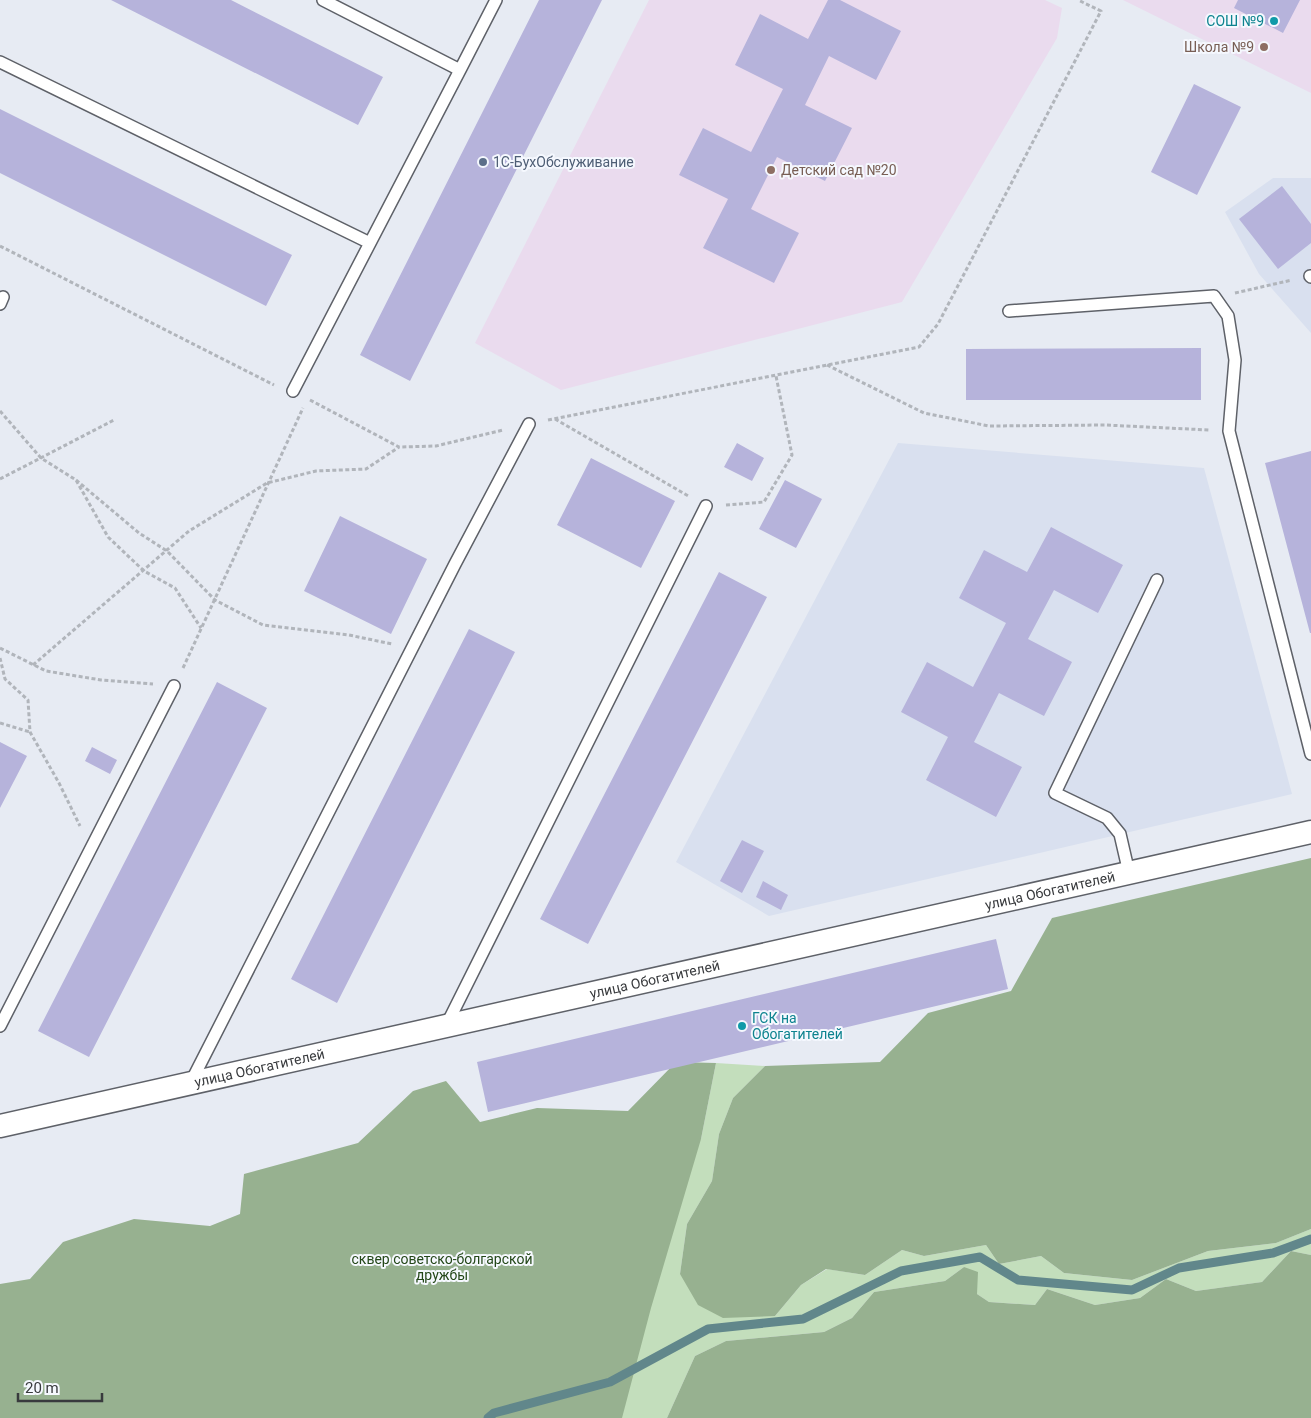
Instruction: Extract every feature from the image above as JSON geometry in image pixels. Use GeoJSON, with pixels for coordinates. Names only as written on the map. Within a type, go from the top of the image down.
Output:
{"type":"FeatureCollection","features":[{"type":"Feature","properties":{"kind":"street","name":"улица Обогатителей"},"geometry":{"type":"LineString","coordinates":[[0,1126],[447,1024],[1311,832]]}},
{"type":"Feature","properties":{"kind":"lane"},"geometry":{"type":"LineString","coordinates":[[323,0],[460,70]]}},
{"type":"Feature","properties":{"kind":"lane"},"geometry":{"type":"LineString","coordinates":[[293,391],[496,0]]}},
{"type":"Feature","properties":{"kind":"lane"},"geometry":{"type":"LineString","coordinates":[[0,62],[370,243]]}},
{"type":"Feature","properties":{"kind":"lane"},"geometry":{"type":"LineString","coordinates":[[1010,311],[1214,296],[1228,316],[1235,360],[1229,431],[1311,754]]}},
{"type":"Feature","properties":{"kind":"lane"},"geometry":{"type":"LineString","coordinates":[[192,1082],[412,648],[529,424]]}},
{"type":"Feature","properties":{"kind":"lane"},"geometry":{"type":"LineString","coordinates":[[447,1024],[706,506]]}},
{"type":"Feature","properties":{"kind":"lane"},"geometry":{"type":"LineString","coordinates":[[1129,873],[1120,834],[1107,818],[1055,793],[1157,580]]}},
{"type":"Feature","properties":{"kind":"lane"},"geometry":{"type":"LineString","coordinates":[[0,1026],[174,686]]}},
{"type":"Feature","properties":{"kind":"path"},"geometry":{"type":"LineString","coordinates":[[0,648],[46,671],[101,680],[174,686],[202,629],[307,398],[399,447],[436,446],[529,424],[918,347],[938,324],[1101,11],[1078,0]]}},
{"type":"Feature","properties":{"kind":"path"},"geometry":{"type":"LineString","coordinates":[[0,246],[265,383],[293,391]]}},
{"type":"Feature","properties":{"kind":"path"},"geometry":{"type":"LineString","coordinates":[[1216,299],[1252,288],[1311,276]]}},
{"type":"Feature","properties":{"kind":"path"},"geometry":{"type":"LineString","coordinates":[[827,365],[924,413],[989,426],[1105,425],[1229,431]]}},
{"type":"Feature","properties":{"kind":"path"},"geometry":{"type":"LineString","coordinates":[[555,419],[706,506],[764,502],[792,455],[776,376]]}},
{"type":"Feature","properties":{"kind":"path"},"geometry":{"type":"LineString","coordinates":[[0,411],[41,458],[76,480],[138,533],[167,551],[215,600],[263,625],[349,634],[412,648]]}},
{"type":"Feature","properties":{"kind":"path"},"geometry":{"type":"LineString","coordinates":[[0,479],[114,420]]}},
{"type":"Feature","properties":{"kind":"path"},"geometry":{"type":"LineString","coordinates":[[33,665],[189,531],[267,483],[316,471],[366,469],[399,447]]}},
{"type":"Feature","properties":{"kind":"path"},"geometry":{"type":"LineString","coordinates":[[76,480],[108,537],[144,570],[176,588],[202,629]]}},
{"type":"Feature","properties":{"kind":"path"},"geometry":{"type":"LineString","coordinates":[[0,658],[5,679],[28,700],[30,732],[59,783],[91,849]]}},
{"type":"Feature","properties":{"kind":"path"},"geometry":{"type":"LineString","coordinates":[[0,723],[30,732]]}},
{"type":"Feature","properties":{"kind":"shaded area","name":"Детский сад №20"},"geometry":{"type":"Polygon","coordinates":[[[649,0],[1045,0],[1062,8],[1057,38],[902,302],[561,390],[475,343],[649,0]]]}},
{"type":"Feature","properties":{"kind":"shaded area","name":"Школа №9"},"geometry":{"type":"Polygon","coordinates":[[[1123,0],[1311,0],[1311,93],[1123,0]]]}},
{"type":"Feature","properties":{"kind":"shaded area"},"geometry":{"type":"Polygon","coordinates":[[[1273,178],[1311,178],[1311,333],[1259,274],[1225,212],[1273,178]]]}},
{"type":"Feature","properties":{"kind":"shaded area"},"geometry":{"type":"Polygon","coordinates":[[[898,443],[1204,468],[1292,794],[769,916],[676,862],[898,443]]]}},
{"type":"Feature","properties":{"kind":"green space"},"geometry":{"type":"Polygon","coordinates":[[[1311,858],[1311,1229],[1276,1243],[1208,1251],[1132,1280],[1064,1273],[1041,1256],[999,1264],[986,1245],[924,1256],[902,1250],[865,1275],[826,1269],[801,1285],[775,1316],[723,1318],[698,1305],[680,1274],[687,1224],[712,1181],[719,1134],[733,1098],[765,1066],[880,1062],[928,1013],[1011,991],[1052,918],[1311,858]]]}},
{"type":"Feature","properties":{"kind":"green space","name":"сквер советско-болгарской дружбы"},"geometry":{"type":"Polygon","coordinates":[[[676,1062],[716,1063],[701,1139],[651,1308],[622,1418],[0,1418],[0,1284],[30,1279],[63,1242],[134,1219],[210,1226],[240,1214],[244,1174],[358,1143],[413,1091],[446,1081],[480,1122],[537,1108],[628,1111],[676,1062]]]}},
{"type":"Feature","properties":{"kind":"green space"},"geometry":{"type":"Polygon","coordinates":[[[716,1063],[765,1066],[733,1098],[719,1134],[712,1181],[687,1224],[680,1274],[775,1316],[801,1285],[827,1269],[865,1275],[902,1250],[924,1256],[986,1245],[999,1264],[1041,1256],[1064,1273],[1132,1280],[1208,1251],[1276,1243],[1311,1229],[1311,1255],[1291,1251],[1262,1282],[1196,1291],[1166,1279],[1140,1298],[1095,1305],[1047,1289],[1035,1305],[989,1302],[977,1294],[964,1267],[945,1281],[874,1292],[852,1318],[824,1332],[726,1341],[695,1356],[667,1418],[408,1418],[701,1139],[716,1063]]]}},
{"type":"Feature","properties":{"kind":"green space"},"geometry":{"type":"Polygon","coordinates":[[[1291,1251],[1311,1255],[1311,1418],[667,1418],[695,1356],[726,1341],[824,1332],[852,1318],[874,1292],[945,1281],[964,1267],[978,1272],[977,1294],[989,1302],[1035,1305],[1047,1289],[1095,1305],[1140,1298],[1166,1279],[1196,1291],[1262,1282],[1291,1251]]]}},
{"type":"Feature","properties":{"kind":"building"},"geometry":{"type":"Polygon","coordinates":[[[111,0],[231,0],[383,77],[358,125],[111,0]]]}},
{"type":"Feature","properties":{"kind":"building"},"geometry":{"type":"Polygon","coordinates":[[[539,0],[602,0],[410,381],[360,355],[539,0]]]}},
{"type":"Feature","properties":{"kind":"building"},"geometry":{"type":"Polygon","coordinates":[[[828,0],[840,0],[901,31],[876,80],[829,56],[805,105],[852,128],[825,181],[777,157],[751,209],[799,233],[774,283],[703,248],[728,199],[679,175],[703,128],[751,152],[783,89],[735,65],[760,14],[808,39],[828,0]]]}},
{"type":"Feature","properties":{"kind":"building","name":"СОШ №9"},"geometry":{"type":"Polygon","coordinates":[[[1238,0],[1300,0],[1283,33],[1234,8],[1238,0]]]}},
{"type":"Feature","properties":{"kind":"building"},"geometry":{"type":"Polygon","coordinates":[[[1194,84],[1241,107],[1197,195],[1151,172],[1194,84]]]}},
{"type":"Feature","properties":{"kind":"building"},"geometry":{"type":"Polygon","coordinates":[[[0,109],[292,255],[266,306],[0,173],[0,109]]]}},
{"type":"Feature","properties":{"kind":"building"},"geometry":{"type":"Polygon","coordinates":[[[1282,186],[1311,224],[1311,243],[1278,269],[1239,219],[1282,186]]]}},
{"type":"Feature","properties":{"kind":"building"},"geometry":{"type":"Polygon","coordinates":[[[1201,348],[1201,400],[966,400],[966,349],[1201,348]]]}},
{"type":"Feature","properties":{"kind":"building"},"geometry":{"type":"Polygon","coordinates":[[[737,443],[764,458],[752,481],[724,467],[737,443]]]}},
{"type":"Feature","properties":{"kind":"building"},"geometry":{"type":"Polygon","coordinates":[[[1311,451],[1311,633],[1310,633],[1265,463],[1311,451]]]}},
{"type":"Feature","properties":{"kind":"building"},"geometry":{"type":"Polygon","coordinates":[[[591,458],[675,501],[641,568],[557,525],[591,458]]]}},
{"type":"Feature","properties":{"kind":"building"},"geometry":{"type":"Polygon","coordinates":[[[785,480],[822,499],[796,548],[759,529],[785,480]]]}},
{"type":"Feature","properties":{"kind":"building"},"geometry":{"type":"Polygon","coordinates":[[[340,516],[427,559],[391,634],[304,591],[340,516]]]}},
{"type":"Feature","properties":{"kind":"building"},"geometry":{"type":"Polygon","coordinates":[[[1051,527],[1123,565],[1098,613],[1054,590],[1028,639],[1072,662],[1044,716],[999,693],[974,742],[1022,767],[996,817],[926,780],[948,737],[901,712],[927,662],[973,687],[1006,623],[959,598],[984,550],[1027,572],[1051,527]]]}},
{"type":"Feature","properties":{"kind":"building"},"geometry":{"type":"Polygon","coordinates":[[[719,572],[767,597],[588,944],[540,919],[719,572]]]}},
{"type":"Feature","properties":{"kind":"building"},"geometry":{"type":"Polygon","coordinates":[[[469,629],[515,652],[337,1003],[291,979],[469,629]]]}},
{"type":"Feature","properties":{"kind":"building"},"geometry":{"type":"Polygon","coordinates":[[[217,682],[267,708],[89,1057],[38,1031],[217,682]]]}},
{"type":"Feature","properties":{"kind":"building"},"geometry":{"type":"Polygon","coordinates":[[[0,742],[27,756],[0,808],[0,742]]]}},
{"type":"Feature","properties":{"kind":"building"},"geometry":{"type":"Polygon","coordinates":[[[92,747],[117,760],[110,774],[85,761],[92,747]]]}},
{"type":"Feature","properties":{"kind":"building"},"geometry":{"type":"Polygon","coordinates":[[[742,840],[764,851],[742,893],[720,881],[742,840]]]}},
{"type":"Feature","properties":{"kind":"building"},"geometry":{"type":"Polygon","coordinates":[[[763,881],[788,895],[781,910],[756,897],[763,881]]]}},
{"type":"Feature","properties":{"kind":"building","name":"ГСК на Обогатителей"},"geometry":{"type":"Polygon","coordinates":[[[996,939],[1008,989],[488,1112],[477,1062],[996,939]]]}},
{"type":"Feature","properties":{"kind":"waterway"},"geometry":{"type":"LineString","coordinates":[[488,1418],[494,1413],[610,1382],[708,1329],[803,1319],[901,1271],[980,1257],[1018,1280],[1132,1290],[1179,1268],[1273,1253],[1311,1239]]}},
{"type":"Feature","properties":{"kind":"place","name":"СОШ №9"},"geometry":{"type":"Point","coordinates":[1274,21]}},
{"type":"Feature","properties":{"kind":"place","name":"Школа №9"},"geometry":{"type":"Point","coordinates":[1264,47]}},
{"type":"Feature","properties":{"kind":"place","name":"1С-БухОбслуживание"},"geometry":{"type":"Point","coordinates":[483,162]}},
{"type":"Feature","properties":{"kind":"place","name":"Детский сад №20"},"geometry":{"type":"Point","coordinates":[771,170]}},
{"type":"Feature","properties":{"kind":"place","name":"ГСК на Обогатителей"},"geometry":{"type":"Point","coordinates":[742,1026]}}]}
